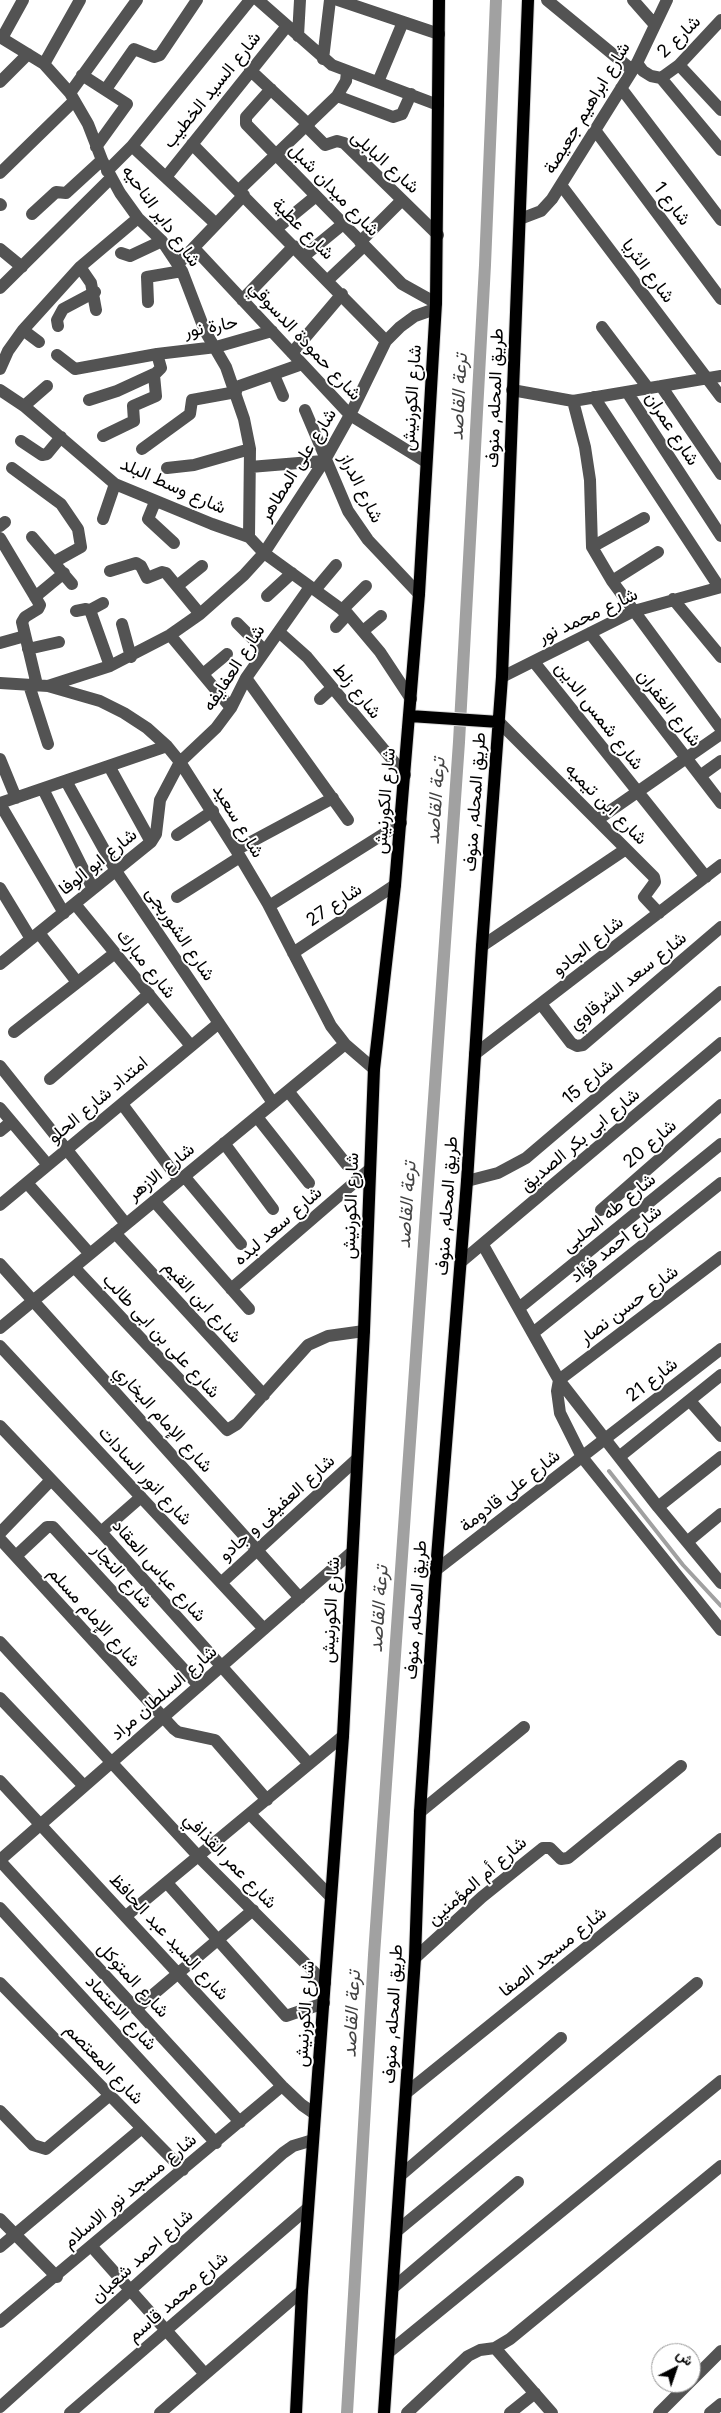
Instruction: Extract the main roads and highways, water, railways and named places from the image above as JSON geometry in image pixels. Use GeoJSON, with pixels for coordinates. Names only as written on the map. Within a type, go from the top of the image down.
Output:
{"type":"FeatureCollection","features":[{"type":"Feature","properties":{"kind":"main road","name":"شارع الكورنيش"},"geometry":{"type":"LineString","coordinates":[[296,2413],[302,2291],[343,1736],[364,1331],[374,1069],[401,823],[419,594],[436,306],[439,0]]}},
{"type":"Feature","properties":{"kind":"main road","name":"طريق المحله, منوف"},"geometry":{"type":"LineString","coordinates":[[384,2413],[398,2230],[415,1958],[420,1812],[436,1570],[467,1181],[482,946],[493,722],[502,677],[528,0]]}},
{"type":"Feature","properties":{"kind":"main road"},"geometry":{"type":"LineString","coordinates":[[410,716],[493,722]]}},
{"type":"Feature","properties":{"kind":"waterway","name":"ترعة القاصد"},"geometry":{"type":"LineString","coordinates":[[347,2413],[374,1955],[459,742],[485,265],[496,0]]}},
{"type":"Feature","properties":{"kind":"waterway"},"geometry":{"type":"LineString","coordinates":[[609,1471],[683,1565],[721,1606]]}}]}
